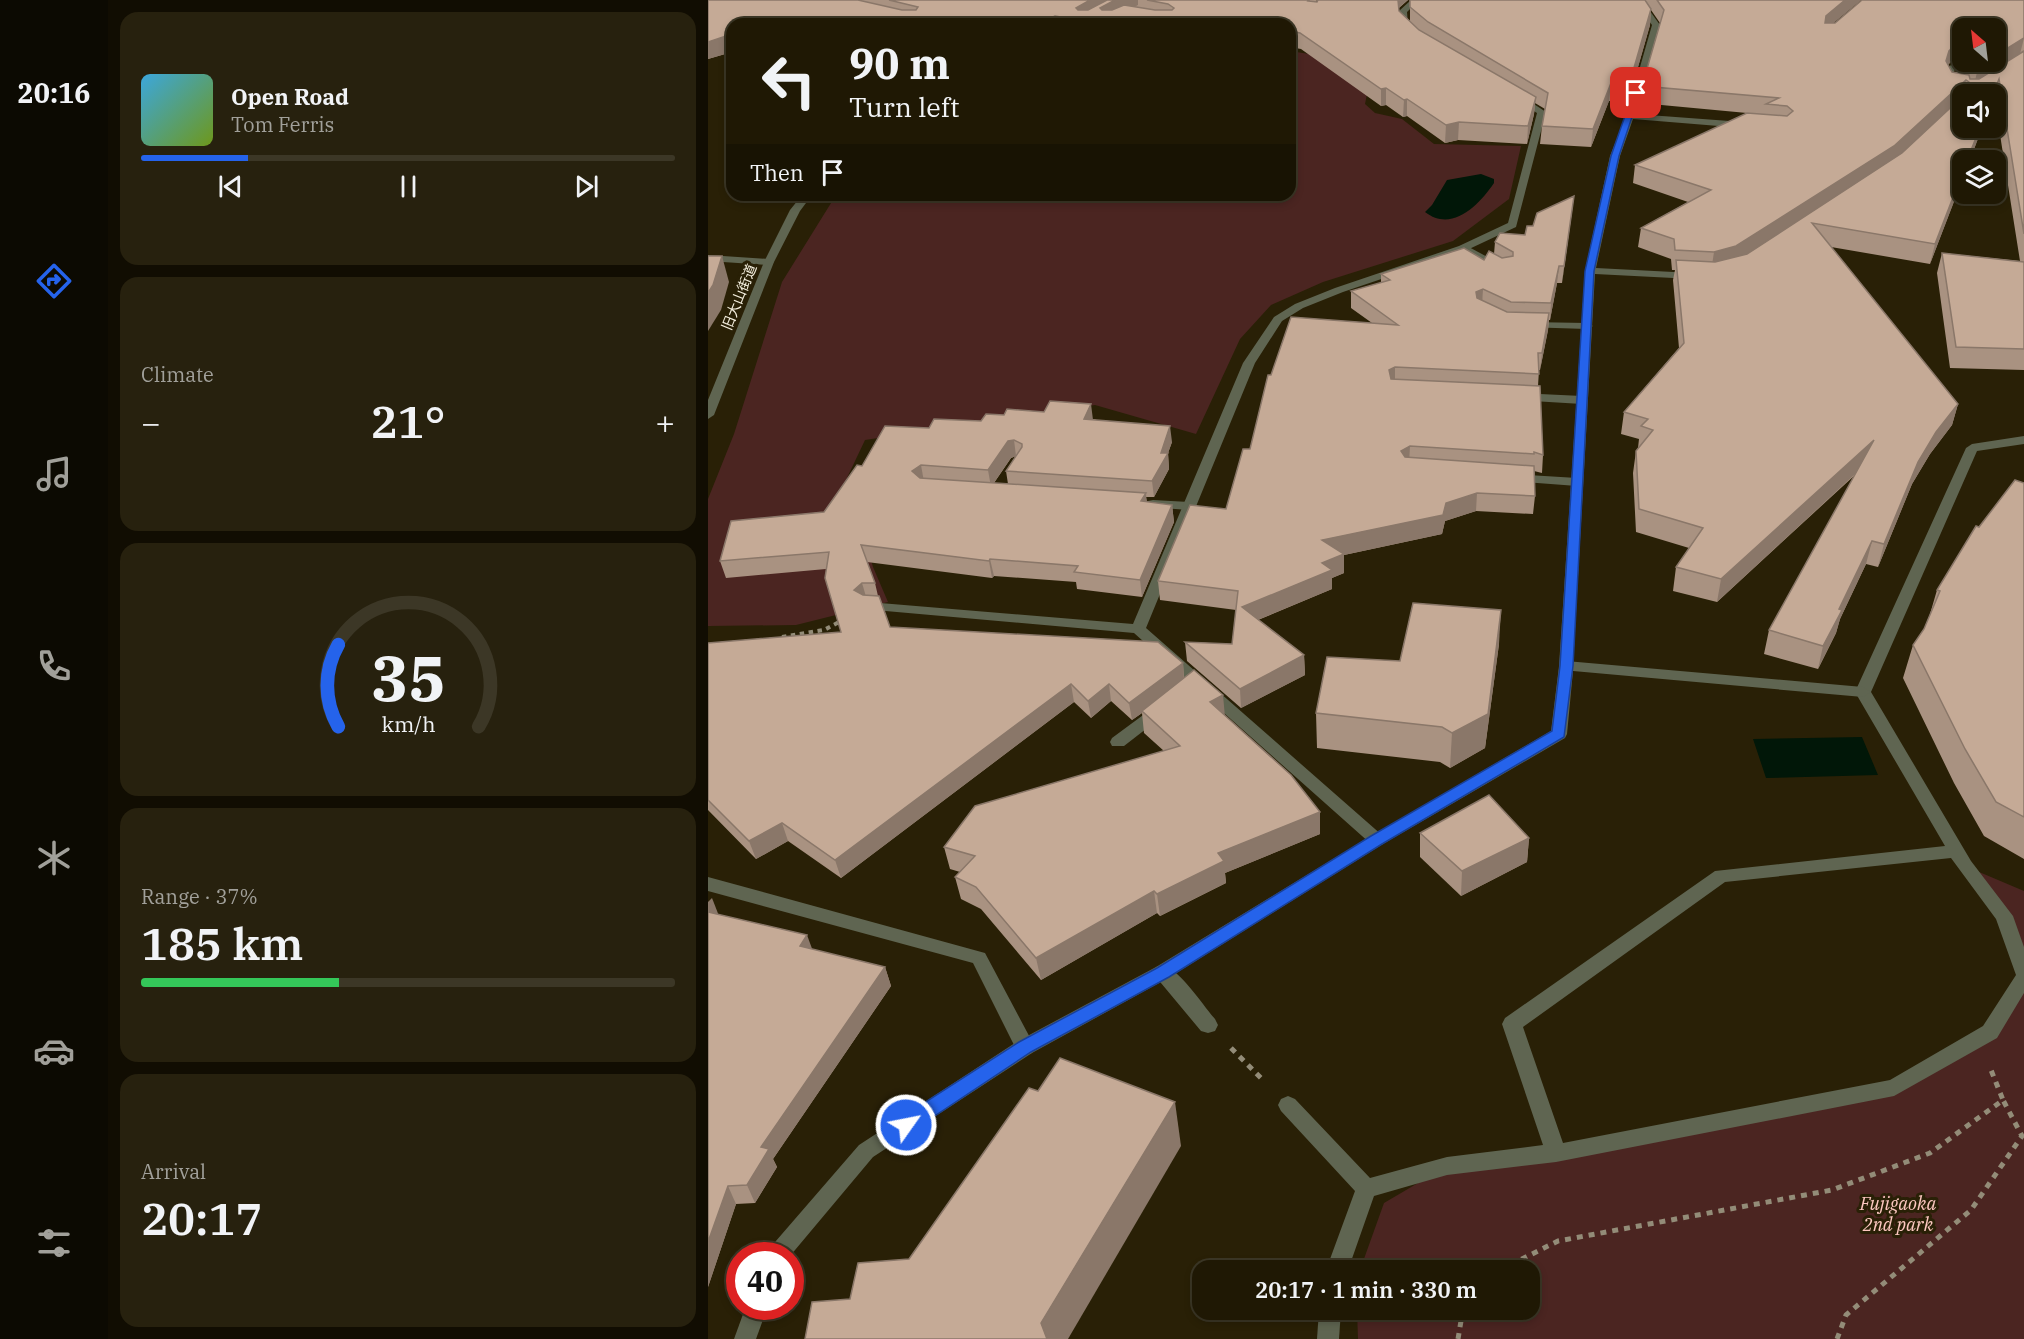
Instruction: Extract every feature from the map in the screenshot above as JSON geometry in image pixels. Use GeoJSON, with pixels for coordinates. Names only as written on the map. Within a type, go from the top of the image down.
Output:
{"type":"FeatureCollection","features":[{"type":"Feature","properties":{"kind":"street"},"geometry":{"type":"LineString","coordinates":[[1415,0],[1403,11],[1404,25],[1416,36]]}},
{"type":"Feature","properties":{"kind":"street"},"geometry":{"type":"LineString","coordinates":[[789,1242],[866,1151],[1025,1047],[1163,972],[1377,840],[1558,734],[1566,666],[1590,271],[1615,156],[1630,116],[1656,26],[1638,0]]}},
{"type":"Feature","properties":{"kind":"street"},"geometry":{"type":"LineString","coordinates":[[1952,69],[1948,77],[1952,85]]}},
{"type":"Feature","properties":{"kind":"street"},"geometry":{"type":"LineString","coordinates":[[1138,629],[1249,363],[1278,319],[1299,306],[1339,290],[1463,248],[1513,225],[1542,112],[1502,88]]}},
{"type":"Feature","properties":{"kind":"street"},"geometry":{"type":"LineString","coordinates":[[1630,116],[1757,127]]}},
{"type":"Feature","properties":{"kind":"street","name":"旧大山街道"},"geometry":{"type":"LineString","coordinates":[[708,415],[769,262],[795,210],[802,201]]}},
{"type":"Feature","properties":{"kind":"street"},"geometry":{"type":"LineString","coordinates":[[1463,248],[1506,270]]}},
{"type":"Feature","properties":{"kind":"street"},"geometry":{"type":"LineString","coordinates":[[708,258],[769,262]]}},
{"type":"Feature","properties":{"kind":"street"},"geometry":{"type":"LineString","coordinates":[[1590,271],[1700,277]]}},
{"type":"Feature","properties":{"kind":"street"},"geometry":{"type":"LineString","coordinates":[[1518,325],[1587,326]]}},
{"type":"Feature","properties":{"kind":"street"},"geometry":{"type":"LineString","coordinates":[[1512,397],[1582,400]]}},
{"type":"Feature","properties":{"kind":"street"},"geometry":{"type":"LineString","coordinates":[[1863,692],[1972,448],[2024,440]]}},
{"type":"Feature","properties":{"kind":"street"},"geometry":{"type":"LineString","coordinates":[[1499,477],[1577,482]]}},
{"type":"Feature","properties":{"kind":"street"},"geometry":{"type":"LineString","coordinates":[[1144,503],[1189,506]]}},
{"type":"Feature","properties":{"kind":"street"},"geometry":{"type":"LineString","coordinates":[[868,606],[1138,629],[1193,685],[1377,840]]}},
{"type":"Feature","properties":{"kind":"street"},"geometry":{"type":"LineString","coordinates":[[1566,666],[1863,692]]}},
{"type":"Feature","properties":{"kind":"street"},"geometry":{"type":"LineString","coordinates":[[1366,1189],[1447,1166],[1557,1153],[1894,1088],[1990,1032],[2024,975],[2004,916],[1956,851],[1863,692]]}},
{"type":"Feature","properties":{"kind":"street"},"geometry":{"type":"LineString","coordinates":[[1118,742],[1171,701]]}},
{"type":"Feature","properties":{"kind":"street"},"geometry":{"type":"LineString","coordinates":[[1557,1153],[1512,1024],[1721,876],[1956,851]]}},
{"type":"Feature","properties":{"kind":"street"},"geometry":{"type":"LineString","coordinates":[[708,884],[979,958],[1025,1047]]}},
{"type":"Feature","properties":{"kind":"street"},"geometry":{"type":"LineString","coordinates":[[1163,972],[1208,1025]]}},
{"type":"Feature","properties":{"kind":"street"},"geometry":{"type":"LineString","coordinates":[[1288,1105],[1366,1189]]}},
{"type":"Feature","properties":{"kind":"street"},"geometry":{"type":"LineString","coordinates":[[1341,1260],[1366,1189]]}},
{"type":"Feature","properties":{"kind":"street"},"geometry":{"type":"LineString","coordinates":[[745,1339],[752,1320]]}},
{"type":"Feature","properties":{"kind":"street"},"geometry":{"type":"LineString","coordinates":[[1328,1339],[1329,1320]]}},
{"type":"Feature","properties":{"kind":"path"},"geometry":{"type":"LineString","coordinates":[[778,638],[824,630],[868,606]]}},
{"type":"Feature","properties":{"kind":"path"},"geometry":{"type":"LineString","coordinates":[[1208,1025],[1288,1105]]}},
{"type":"Feature","properties":{"kind":"path"},"geometry":{"type":"LineString","coordinates":[[1837,1339],[1846,1315],[1971,1210],[2023,1137],[2003,1100],[1978,1039]]}},
{"type":"Feature","properties":{"kind":"path"},"geometry":{"type":"LineString","coordinates":[[1519,1260],[1558,1240],[1832,1190],[1930,1154],[2003,1100]]}},
{"type":"Feature","properties":{"kind":"path"},"geometry":{"type":"LineString","coordinates":[[1458,1339],[1462,1320]]}},
{"type":"Feature","properties":{"kind":"green space"},"geometry":{"type":"Polygon","coordinates":[[[1296,52],[1322,56],[1371,74],[1365,104],[1375,113],[1402,119],[1434,144],[1521,146],[1509,199],[1453,241],[1323,282],[1271,305],[1240,339],[1196,434],[1095,405],[865,440],[827,520],[864,537],[873,567],[888,602],[796,625],[708,626],[708,499],[734,434],[782,282],[832,201],[1296,201],[1296,52]]]}},
{"type":"Feature","properties":{"kind":"green space"},"geometry":{"type":"Polygon","coordinates":[[[1965,866],[2024,891],[2024,973],[2004,916],[1965,866]]]}},
{"type":"Feature","properties":{"kind":"green space","name":"Fujigaoka 2nd park"},"geometry":{"type":"Polygon","coordinates":[[[2024,977],[2024,1339],[1358,1339],[1357,1320],[1540,1320],[1540,1260],[1364,1260],[1384,1203],[1447,1166],[1894,1088],[1975,1037],[2024,977]]]}},
{"type":"Feature","properties":{"kind":"shaded area"},"geometry":{"type":"Polygon","coordinates":[[[1481,174],[1494,179],[1494,183],[1481,200],[1464,214],[1445,219],[1435,218],[1425,212],[1432,205],[1447,180],[1481,174]]]}},
{"type":"Feature","properties":{"kind":"shaded area"},"geometry":{"type":"Polygon","coordinates":[[[1862,737],[1878,775],[1766,778],[1753,739],[1862,737]]]}},
{"type":"Feature","properties":{"kind":"building"},"geometry":{"type":"Polygon","coordinates":[[[708,0],[858,0],[902,10],[916,10],[918,7],[889,0],[1090,0],[1076,8],[1088,10],[1107,0],[1115,0],[1100,8],[1112,10],[1124,5],[1172,10],[1174,8],[1168,4],[1147,0],[1309,0],[1317,2],[1318,0],[1398,0],[1399,11],[1419,30],[1536,97],[1528,126],[1459,122],[1446,125],[1407,99],[1404,100],[1386,88],[1381,89],[1296,32],[1296,18],[1067,18],[1055,16],[1050,18],[726,18],[726,36],[708,42],[708,0]]]}},
{"type":"Feature","properties":{"kind":"building"},"geometry":{"type":"Polygon","coordinates":[[[1410,0],[1645,0],[1651,9],[1629,85],[1611,83],[1593,129],[1542,126],[1548,93],[1428,22],[1410,7],[1410,0]]]}},
{"type":"Feature","properties":{"kind":"building"},"geometry":{"type":"Polygon","coordinates":[[[1657,0],[1845,0],[1826,16],[1825,23],[1835,23],[1862,0],[2024,0],[2024,38],[2006,49],[2006,18],[1952,18],[1952,48],[1946,61],[1952,72],[1969,75],[1970,79],[1979,79],[1990,72],[2006,72],[2006,62],[2024,51],[2024,234],[2006,122],[2006,84],[2000,84],[1999,79],[1997,84],[1969,84],[1966,80],[1962,84],[1952,84],[1952,93],[1894,146],[1736,246],[1714,252],[1675,250],[1674,239],[1641,228],[1711,190],[1635,165],[1747,113],[1787,116],[1793,111],[1787,106],[1766,104],[1779,98],[1642,86],[1664,10],[1657,0]]]}},
{"type":"Feature","properties":{"kind":"building"},"geometry":{"type":"Polygon","coordinates":[[[1952,106],[1952,138],[1976,138],[1971,150],[1952,150],[1952,200],[1935,244],[1812,223],[1958,404],[1936,432],[1918,462],[1884,544],[1872,541],[1839,609],[1842,610],[1823,646],[1769,630],[1874,440],[1721,579],[1676,567],[1703,528],[1639,509],[1636,451],[1653,430],[1641,426],[1648,419],[1624,412],[1684,343],[1676,260],[1715,262],[1747,254],[1902,153],[1952,106]]]}},
{"type":"Feature","properties":{"kind":"building"},"geometry":{"type":"Polygon","coordinates":[[[1574,196],[1564,266],[1559,266],[1551,303],[1511,302],[1483,289],[1476,292],[1477,298],[1507,312],[1549,313],[1542,353],[1538,353],[1539,374],[1395,367],[1389,370],[1391,379],[1540,386],[1543,455],[1534,452],[1534,454],[1410,446],[1401,451],[1405,457],[1534,466],[1535,496],[1477,493],[1446,503],[1443,515],[1322,540],[1344,554],[1322,563],[1332,570],[1242,607],[1304,655],[1240,689],[1185,642],[1232,644],[1238,591],[1158,581],[1190,505],[1226,509],[1243,449],[1250,449],[1268,375],[1271,375],[1291,317],[1398,325],[1351,291],[1390,280],[1381,274],[1464,248],[1484,260],[1489,251],[1502,258],[1513,256],[1513,252],[1495,242],[1500,233],[1525,235],[1527,226],[1533,226],[1537,213],[1574,196]]]}},
{"type":"Feature","properties":{"kind":"building"},"geometry":{"type":"Polygon","coordinates":[[[1942,253],[2024,262],[2024,349],[1956,347],[1942,253]]]}},
{"type":"Feature","properties":{"kind":"building"},"geometry":{"type":"Polygon","coordinates":[[[708,256],[722,256],[713,285],[708,293],[708,256]]]}},
{"type":"Feature","properties":{"kind":"building"},"geometry":{"type":"Polygon","coordinates":[[[1050,401],[1091,404],[1084,419],[1170,426],[1161,453],[1168,453],[1152,481],[1006,471],[1022,447],[1022,444],[1014,440],[1008,441],[988,470],[921,465],[912,471],[920,478],[1146,493],[1141,501],[1172,505],[1140,580],[1074,572],[1078,566],[990,559],[989,561],[861,545],[875,583],[862,583],[854,590],[863,595],[879,596],[890,627],[1158,642],[1183,663],[1129,703],[1109,684],[1088,701],[1071,684],[835,860],[782,823],[749,841],[708,800],[708,643],[841,632],[825,578],[829,552],[720,561],[731,521],[824,512],[857,465],[862,466],[885,426],[929,428],[934,419],[981,421],[986,414],[1004,415],[1007,409],[1044,412],[1050,401]]]}},
{"type":"Feature","properties":{"kind":"building"},"geometry":{"type":"Polygon","coordinates":[[[2015,480],[2024,483],[2024,817],[1996,802],[1965,749],[1913,645],[1924,629],[1940,591],[1937,590],[1976,526],[1979,527],[2015,480]]]}},
{"type":"Feature","properties":{"kind":"building"},"geometry":{"type":"Polygon","coordinates":[[[1413,603],[1501,610],[1488,714],[1452,733],[1442,727],[1316,713],[1327,657],[1400,661],[1413,603]]]}},
{"type":"Feature","properties":{"kind":"building"},"geometry":{"type":"Polygon","coordinates":[[[1194,670],[1223,695],[1210,702],[1291,775],[1320,812],[1218,853],[1224,861],[1157,894],[1154,891],[1036,958],[976,887],[955,877],[975,856],[944,847],[975,806],[1180,746],[1142,711],[1194,670]]]}},
{"type":"Feature","properties":{"kind":"building"},"geometry":{"type":"Polygon","coordinates":[[[1489,795],[1529,838],[1462,871],[1420,833],[1489,795]]]}},
{"type":"Feature","properties":{"kind":"building"},"geometry":{"type":"Polygon","coordinates":[[[708,912],[807,935],[800,946],[885,967],[761,1147],[769,1149],[747,1185],[728,1186],[708,1242],[708,912]]]}},
{"type":"Feature","properties":{"kind":"building"},"geometry":{"type":"Polygon","coordinates":[[[1060,1058],[1175,1102],[1041,1323],[1047,1339],[805,1339],[812,1302],[850,1299],[858,1263],[909,1259],[1029,1088],[1038,1091],[1060,1058]]]}},
{"type":"Feature","properties":{"kind":"route"},"geometry":{"type":"LineString","coordinates":[[906,1125],[1025,1047],[1163,972],[1377,840],[1558,734],[1566,666],[1590,271],[1615,156],[1636,93]]}}]}
